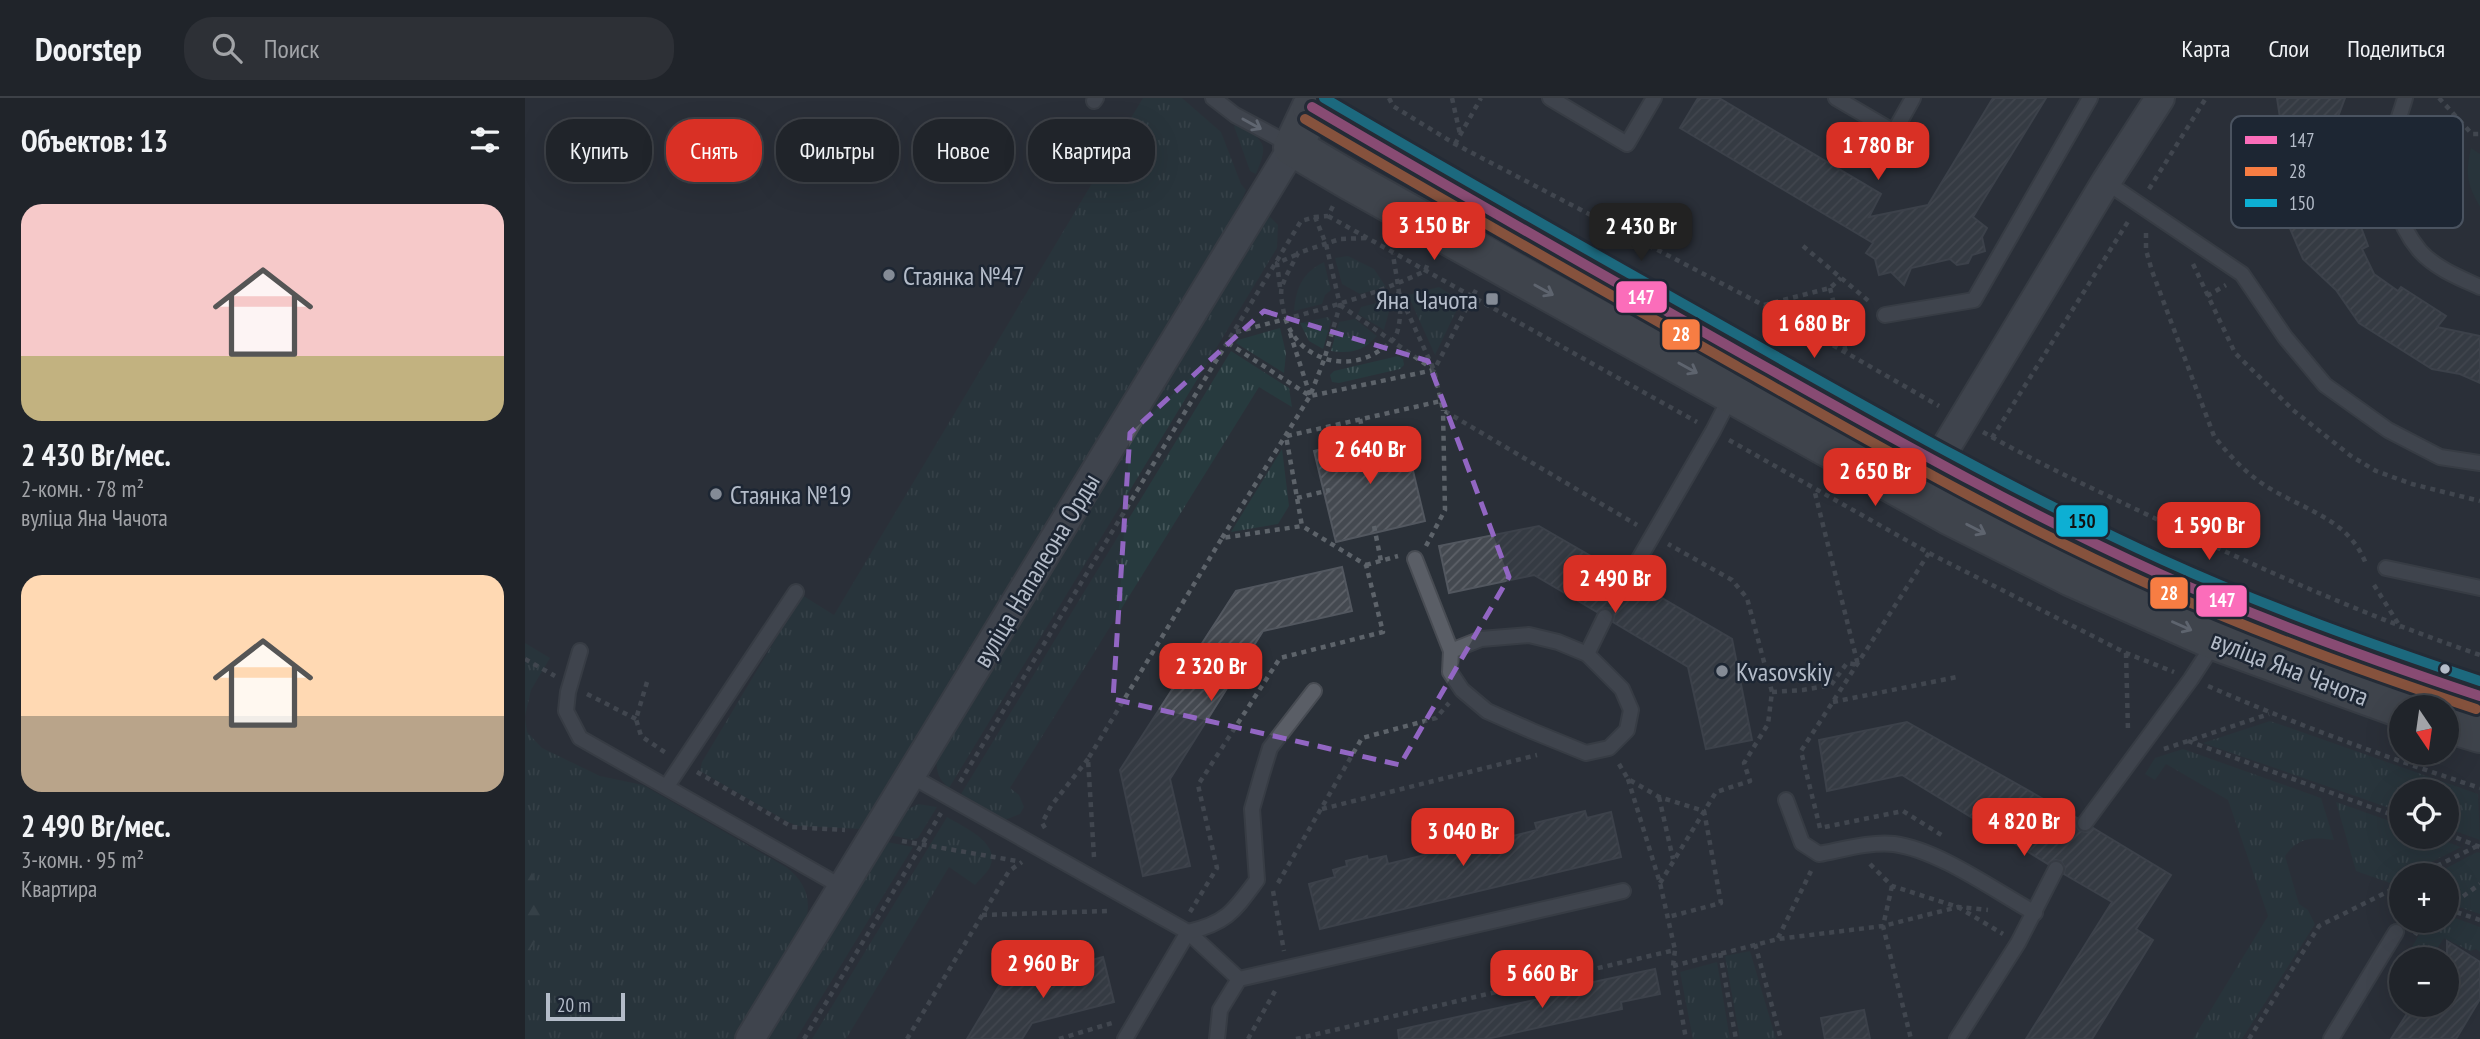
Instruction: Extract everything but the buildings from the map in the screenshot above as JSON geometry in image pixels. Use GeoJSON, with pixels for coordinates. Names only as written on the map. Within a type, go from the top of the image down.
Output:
{"type":"FeatureCollection","features":[{"type":"Feature","properties":{"kind":"main road","name":"вуліца Напалеона Орды"},"geometry":{"type":"LineString","coordinates":[[1293,147],[1309,103]]}},
{"type":"Feature","properties":{"kind":"main road","name":"вуліца Яна Чачота"},"geometry":{"type":"LineString","coordinates":[[1309,103],[1502,219],[1937,461],[2092,542],[2233,604],[2480,696]]}},
{"type":"Feature","properties":{"kind":"main road","name":"вуліца Яна Чачота"},"geometry":{"type":"LineString","coordinates":[[1293,147],[1916,496],[2072,577],[2216,641],[2389,704]]}},
{"type":"Feature","properties":{"kind":"main road"},"geometry":{"type":"LineString","coordinates":[[2459,727],[2480,733]]}},
{"type":"Feature","properties":{"kind":"street"},"geometry":{"type":"LineString","coordinates":[[1916,496],[2160,98]]}},
{"type":"Feature","properties":{"kind":"street","name":"вуліца Напалеона Орды"},"geometry":{"type":"LineString","coordinates":[[750,1039],[1293,147]]}},
{"type":"Feature","properties":{"kind":"lane"},"geometry":{"type":"LineString","coordinates":[[1213,98],[1235,115],[1293,147]]}},
{"type":"Feature","properties":{"kind":"lane"},"geometry":{"type":"LineString","coordinates":[[1550,98],[1627,144],[1654,98]]}},
{"type":"Feature","properties":{"kind":"lane"},"geometry":{"type":"LineString","coordinates":[[1836,98],[1894,132],[1913,98]]}},
{"type":"Feature","properties":{"kind":"lane"},"geometry":{"type":"LineString","coordinates":[[1885,315],[1974,300],[2090,98]]}},
{"type":"Feature","properties":{"kind":"lane"},"geometry":{"type":"LineString","coordinates":[[2400,116],[2405,98]]}},
{"type":"Feature","properties":{"kind":"lane"},"geometry":{"type":"LineString","coordinates":[[2106,183],[2242,274],[2285,337],[2325,385],[2388,430],[2440,457],[2480,463]]}},
{"type":"Feature","properties":{"kind":"lane"},"geometry":{"type":"LineString","coordinates":[[2405,228],[2421,252],[2451,274],[2480,287]]}},
{"type":"Feature","properties":{"kind":"lane"},"geometry":{"type":"LineString","coordinates":[[1628,578],[1713,431],[1750,358]]}},
{"type":"Feature","properties":{"kind":"lane"},"geometry":{"type":"LineString","coordinates":[[1414,554],[1451,651],[1450,671],[1462,690],[1487,710],[1569,748],[1586,753],[1609,748],[1627,730],[1630,710],[1622,689],[1587,654],[1558,642],[1529,635],[1481,639],[1451,651]]}},
{"type":"Feature","properties":{"kind":"lane"},"geometry":{"type":"LineString","coordinates":[[2386,568],[2480,588]]}},
{"type":"Feature","properties":{"kind":"lane"},"geometry":{"type":"LineString","coordinates":[[667,786],[796,592]]}},
{"type":"Feature","properties":{"kind":"lane"},"geometry":{"type":"LineString","coordinates":[[2085,823],[2191,679],[2216,641],[2233,604]]}},
{"type":"Feature","properties":{"kind":"lane"},"geometry":{"type":"LineString","coordinates":[[1587,654],[1605,617]]}},
{"type":"Feature","properties":{"kind":"lane"},"geometry":{"type":"LineString","coordinates":[[580,651],[568,692],[566,710],[580,738],[842,887]]}},
{"type":"Feature","properties":{"kind":"lane"},"geometry":{"type":"LineString","coordinates":[[1187,926],[1213,926],[1235,909],[1264,879],[1252,809],[1270,748],[1314,691]]}},
{"type":"Feature","properties":{"kind":"lane"},"geometry":{"type":"LineString","coordinates":[[911,775],[1187,926],[1239,979]]}},
{"type":"Feature","properties":{"kind":"lane"},"geometry":{"type":"LineString","coordinates":[[1786,800],[1802,844],[1819,854],[1853,847],[1893,844],[1932,855],[2035,913]]}},
{"type":"Feature","properties":{"kind":"lane"},"geometry":{"type":"LineString","coordinates":[[1957,1039],[2018,943],[2056,869]]}},
{"type":"Feature","properties":{"kind":"lane"},"geometry":{"type":"LineString","coordinates":[[1217,1039],[1220,1010],[1239,979],[1623,891]]}},
{"type":"Feature","properties":{"kind":"lane"},"geometry":{"type":"LineString","coordinates":[[1125,1039],[1187,926]]}},
{"type":"Feature","properties":{"kind":"lane"},"geometry":{"type":"LineString","coordinates":[[2331,1039],[2395,933]]}},
{"type":"Feature","properties":{"kind":"path"},"geometry":{"type":"LineString","coordinates":[[1389,98],[1393,106],[1455,144],[1763,305],[1992,438],[2260,569],[2402,628],[2480,655]]}},
{"type":"Feature","properties":{"kind":"path"},"geometry":{"type":"LineString","coordinates":[[1452,98],[1460,135]]}},
{"type":"Feature","properties":{"kind":"path"},"geometry":{"type":"LineString","coordinates":[[1455,144],[1481,98]]}},
{"type":"Feature","properties":{"kind":"path"},"geometry":{"type":"LineString","coordinates":[[2139,206],[2206,98]]}},
{"type":"Feature","properties":{"kind":"path"},"geometry":{"type":"LineString","coordinates":[[2439,98],[2456,116]]}},
{"type":"Feature","properties":{"kind":"path"},"geometry":{"type":"LineString","coordinates":[[2463,124],[2472,134],[2480,134]]}},
{"type":"Feature","properties":{"kind":"path"},"geometry":{"type":"LineString","coordinates":[[804,1039],[1301,221],[1328,216],[1336,202]]}},
{"type":"Feature","properties":{"kind":"path"},"geometry":{"type":"LineString","coordinates":[[1048,835],[1042,823],[1051,806],[1088,759],[1310,396],[1340,305],[1325,244],[1315,217]]}},
{"type":"Feature","properties":{"kind":"path"},"geometry":{"type":"LineString","coordinates":[[1992,438],[2131,217],[2139,221]]}},
{"type":"Feature","properties":{"kind":"path"},"geometry":{"type":"LineString","coordinates":[[2156,232],[2145,226],[2146,250],[2214,436],[2232,459],[2262,484],[2339,525],[2362,554],[2369,573]]}},
{"type":"Feature","properties":{"kind":"path"},"geometry":{"type":"LineString","coordinates":[[1277,263],[1340,239],[1369,240],[1375,233]]}},
{"type":"Feature","properties":{"kind":"path"},"geometry":{"type":"LineString","coordinates":[[1803,246],[1885,315]]}},
{"type":"Feature","properties":{"kind":"path"},"geometry":{"type":"LineString","coordinates":[[1281,289],[1299,253]]}},
{"type":"Feature","properties":{"kind":"path"},"geometry":{"type":"LineString","coordinates":[[1289,329],[1302,345],[1324,360],[1350,362],[1370,358],[1393,340],[1398,330],[1393,253]]}},
{"type":"Feature","properties":{"kind":"path"},"geometry":{"type":"LineString","coordinates":[[2192,262],[2235,353],[2293,410],[2351,456],[2376,471],[2412,484],[2480,501]]}},
{"type":"Feature","properties":{"kind":"path"},"geometry":{"type":"LineString","coordinates":[[1277,263],[1285,319],[1310,396]]}},
{"type":"Feature","properties":{"kind":"path"},"geometry":{"type":"LineString","coordinates":[[1235,332],[1397,288],[1425,271],[1428,263]]}},
{"type":"Feature","properties":{"kind":"path"},"geometry":{"type":"LineString","coordinates":[[1763,305],[1830,288],[1841,278]]}},
{"type":"Feature","properties":{"kind":"path"},"geometry":{"type":"LineString","coordinates":[[1366,565],[1414,554],[1445,510],[1443,410],[1434,370],[1397,288]]}},
{"type":"Feature","properties":{"kind":"path"},"geometry":{"type":"LineString","coordinates":[[1830,288],[1846,353]]}},
{"type":"Feature","properties":{"kind":"path"},"geometry":{"type":"LineString","coordinates":[[1434,370],[1476,290]]}},
{"type":"Feature","properties":{"kind":"path"},"geometry":{"type":"LineString","coordinates":[[1340,305],[1434,370]]}},
{"type":"Feature","properties":{"kind":"path"},"geometry":{"type":"LineString","coordinates":[[1524,326],[1528,319]]}},
{"type":"Feature","properties":{"kind":"path"},"geometry":{"type":"LineString","coordinates":[[1228,343],[1310,396],[1434,370]]}},
{"type":"Feature","properties":{"kind":"path"},"geometry":{"type":"LineString","coordinates":[[1286,436],[1441,401]]}},
{"type":"Feature","properties":{"kind":"path"},"geometry":{"type":"LineString","coordinates":[[1443,410],[1732,580],[1747,598],[1772,692],[1768,724],[1744,763],[1750,781],[1716,793],[1660,883]]}},
{"type":"Feature","properties":{"kind":"path"},"geometry":{"type":"LineString","coordinates":[[1360,419],[1366,446]]}},
{"type":"Feature","properties":{"kind":"path"},"geometry":{"type":"LineString","coordinates":[[1286,436],[1302,526]]}},
{"type":"Feature","properties":{"kind":"path"},"geometry":{"type":"LineString","coordinates":[[1815,489],[1857,665]]}},
{"type":"Feature","properties":{"kind":"path"},"geometry":{"type":"LineString","coordinates":[[1297,498],[1330,490]]}},
{"type":"Feature","properties":{"kind":"path"},"geometry":{"type":"LineString","coordinates":[[1187,926],[1217,867],[1198,785],[1280,658],[1383,632],[1366,565],[1302,526],[1222,538]]}},
{"type":"Feature","properties":{"kind":"path"},"geometry":{"type":"LineString","coordinates":[[1374,526],[1381,561]]}},
{"type":"Feature","properties":{"kind":"path"},"geometry":{"type":"LineString","coordinates":[[1778,939],[1819,854],[1820,828],[1801,751],[1929,553]]}},
{"type":"Feature","properties":{"kind":"path"},"geometry":{"type":"LineString","coordinates":[[2372,582],[2402,628]]}},
{"type":"Feature","properties":{"kind":"path"},"geometry":{"type":"LineString","coordinates":[[2126,653],[2129,762],[2270,713]]}},
{"type":"Feature","properties":{"kind":"path"},"geometry":{"type":"LineString","coordinates":[[1772,692],[1831,685],[1847,663],[1857,665]]}},
{"type":"Feature","properties":{"kind":"path"},"geometry":{"type":"LineString","coordinates":[[1832,702],[1957,677]]}},
{"type":"Feature","properties":{"kind":"path"},"geometry":{"type":"LineString","coordinates":[[647,682],[636,719],[641,736],[792,827],[856,831],[921,846],[1028,862]]}},
{"type":"Feature","properties":{"kind":"path"},"geometry":{"type":"LineString","coordinates":[[1273,891],[1362,738],[1436,718],[1462,690]]}},
{"type":"Feature","properties":{"kind":"path"},"geometry":{"type":"LineString","coordinates":[[2188,741],[2389,814]]}},
{"type":"Feature","properties":{"kind":"path"},"geometry":{"type":"LineString","coordinates":[[1321,809],[1569,748]]}},
{"type":"Feature","properties":{"kind":"path"},"geometry":{"type":"LineString","coordinates":[[1609,748],[1628,779],[1660,883],[1675,950],[1673,966],[1686,1039]]}},
{"type":"Feature","properties":{"kind":"path"},"geometry":{"type":"LineString","coordinates":[[1088,759],[1095,866]]}},
{"type":"Feature","properties":{"kind":"path"},"geometry":{"type":"LineString","coordinates":[[1628,779],[1659,797],[1704,811]]}},
{"type":"Feature","properties":{"kind":"path"},"geometry":{"type":"LineString","coordinates":[[1659,797],[1674,860]]}},
{"type":"Feature","properties":{"kind":"path"},"geometry":{"type":"LineString","coordinates":[[1668,917],[1721,903],[1704,811]]}},
{"type":"Feature","properties":{"kind":"path"},"geometry":{"type":"LineString","coordinates":[[1820,828],[1903,811],[1949,840]]}},
{"type":"Feature","properties":{"kind":"path"},"geometry":{"type":"LineString","coordinates":[[2459,839],[2478,846]]}},
{"type":"Feature","properties":{"kind":"path"},"geometry":{"type":"LineString","coordinates":[[2443,863],[2478,846]]}},
{"type":"Feature","properties":{"kind":"path"},"geometry":{"type":"LineString","coordinates":[[1853,847],[1892,886],[1958,908],[2018,943]]}},
{"type":"Feature","properties":{"kind":"path"},"geometry":{"type":"LineString","coordinates":[[907,1039],[1009,871],[1021,862]]}},
{"type":"Feature","properties":{"kind":"path"},"geometry":{"type":"LineString","coordinates":[[1264,879],[1273,891]]}},
{"type":"Feature","properties":{"kind":"path"},"geometry":{"type":"LineString","coordinates":[[1248,1039],[1287,970],[1273,891],[1264,879]]}},
{"type":"Feature","properties":{"kind":"path"},"geometry":{"type":"LineString","coordinates":[[2459,899],[2480,884]]}},
{"type":"Feature","properties":{"kind":"path"},"geometry":{"type":"LineString","coordinates":[[1892,886],[1883,926],[1911,1039]]}},
{"type":"Feature","properties":{"kind":"path"},"geometry":{"type":"LineString","coordinates":[[2249,1039],[2319,926],[2389,891]]}},
{"type":"Feature","properties":{"kind":"path"},"geometry":{"type":"LineString","coordinates":[[982,915],[1115,910],[1103,904]]}},
{"type":"Feature","properties":{"kind":"path"},"geometry":{"type":"LineString","coordinates":[[1673,966],[1778,939],[1883,926],[1958,908]]}},
{"type":"Feature","properties":{"kind":"path"},"geometry":{"type":"LineString","coordinates":[[2459,912],[2480,920]]}},
{"type":"Feature","properties":{"kind":"path"},"geometry":{"type":"LineString","coordinates":[[1755,944],[1781,1039]]}},
{"type":"Feature","properties":{"kind":"path"},"geometry":{"type":"LineString","coordinates":[[1296,1039],[1675,950]]}},
{"type":"Feature","properties":{"kind":"path"},"geometry":{"type":"LineString","coordinates":[[1720,953],[1736,1039]]}},
{"type":"Feature","properties":{"kind":"path"},"geometry":{"type":"LineString","coordinates":[[1059,1039],[1124,1020]]}},
{"type":"Feature","properties":{"kind":"highlighted area"},"geometry":{"type":"Polygon","coordinates":[[[1264,311],[1428,361],[1509,577],[1400,765],[1113,699],[1130,433],[1264,311]]]}},
{"type":"Feature","properties":{"kind":"green space"},"geometry":{"type":"Polygon","coordinates":[[[1143,98],[1182,98],[1221,132],[1241,184],[1246,190],[1235,217],[868,820],[859,829],[798,826],[788,822],[700,771],[702,762],[802,595],[834,615],[1093,182],[1155,182],[1155,119],[1130,119],[1143,98]]]}},
{"type":"Feature","properties":{"kind":"green space"},"geometry":{"type":"Polygon","coordinates":[[[1236,123],[1262,143],[1263,155],[1256,174],[1250,171],[1234,126],[1236,123]]]}},
{"type":"Feature","properties":{"kind":"green space"},"geometry":{"type":"Polygon","coordinates":[[[2471,148],[2480,154],[2480,207],[2468,179],[2471,148]]]}},
{"type":"Feature","properties":{"kind":"green space"},"geometry":{"type":"Polygon","coordinates":[[[1269,216],[1278,225],[1277,248],[949,788],[942,782],[936,759],[1269,216]]]}},
{"type":"Feature","properties":{"kind":"green space"},"geometry":{"type":"Polygon","coordinates":[[[1348,256],[1374,269],[1386,287],[1360,294],[1342,284],[1335,258],[1348,256]]]}},
{"type":"Feature","properties":{"kind":"green space"},"geometry":{"type":"Polygon","coordinates":[[[1324,262],[1331,290],[1325,295],[1322,304],[1294,311],[1301,282],[1310,271],[1324,262]]]}},
{"type":"Feature","properties":{"kind":"green space"},"geometry":{"type":"Polygon","coordinates":[[[1439,287],[1461,301],[1435,355],[1408,295],[1439,287]]]}},
{"type":"Feature","properties":{"kind":"green space"},"geometry":{"type":"Polygon","coordinates":[[[1388,300],[1389,311],[1384,330],[1358,314],[1361,307],[1388,300]]]}},
{"type":"Feature","properties":{"kind":"green space"},"geometry":{"type":"Polygon","coordinates":[[[1328,317],[1331,321],[1323,349],[1309,341],[1300,323],[1328,317]]]}},
{"type":"Feature","properties":{"kind":"green space"},"geometry":{"type":"Polygon","coordinates":[[[1355,319],[1377,336],[1356,350],[1331,351],[1339,322],[1355,319]]]}},
{"type":"Feature","properties":{"kind":"green space"},"geometry":{"type":"Polygon","coordinates":[[[1280,328],[1286,353],[1284,373],[1236,343],[1238,340],[1280,328]]]}},
{"type":"Feature","properties":{"kind":"green space"},"geometry":{"type":"Polygon","coordinates":[[[1231,351],[1289,388],[1292,407],[1259,387],[1010,788],[1019,795],[1024,807],[1020,814],[1005,820],[961,794],[1231,351]]]}},
{"type":"Feature","properties":{"kind":"green space"},"geometry":{"type":"Polygon","coordinates":[[[1398,356],[1403,359],[1404,365],[1400,369],[1339,383],[1332,382],[1330,375],[1334,371],[1398,356]]]}},
{"type":"Feature","properties":{"kind":"green space"},"geometry":{"type":"Polygon","coordinates":[[[1282,449],[1289,506],[1278,524],[1231,532],[1282,449]]]}},
{"type":"Feature","properties":{"kind":"green space"},"geometry":{"type":"Polygon","coordinates":[[[525,643],[550,658],[531,690],[525,716],[525,643]]]}},
{"type":"Feature","properties":{"kind":"green space"},"geometry":{"type":"Polygon","coordinates":[[[525,718],[527,732],[542,748],[600,776],[643,785],[786,867],[802,884],[808,904],[806,920],[734,1039],[525,1039],[525,718]]]}},
{"type":"Feature","properties":{"kind":"green space"},"geometry":{"type":"Polygon","coordinates":[[[2270,721],[2389,765],[2435,779],[2389,779],[2389,808],[2203,743],[2270,721]]]}},
{"type":"Feature","properties":{"kind":"green space"},"geometry":{"type":"Polygon","coordinates":[[[2183,749],[2321,798],[2334,840],[2306,840],[2295,845],[2285,856],[2299,904],[2308,910],[2315,924],[2242,1039],[2193,1039],[2268,916],[2228,800],[2166,764],[2155,780],[2145,774],[2155,758],[2183,749]]]}},
{"type":"Feature","properties":{"kind":"green space"},"geometry":{"type":"Polygon","coordinates":[[[2459,787],[2478,794],[2480,840],[2459,832],[2459,787]]]}},
{"type":"Feature","properties":{"kind":"green space"},"geometry":{"type":"Polygon","coordinates":[[[2336,802],[2389,821],[2389,849],[2457,849],[2430,863],[2389,863],[2389,883],[2356,871],[2336,802]]]}},
{"type":"Feature","properties":{"kind":"green space"},"geometry":{"type":"Polygon","coordinates":[[[918,804],[937,807],[918,838],[912,840],[891,835],[905,811],[918,804]]]}},
{"type":"Feature","properties":{"kind":"green space"},"geometry":{"type":"Polygon","coordinates":[[[947,817],[979,836],[985,843],[992,858],[989,869],[975,885],[949,867],[846,1039],[812,1039],[947,817]]]}},
{"type":"Feature","properties":{"kind":"green space"},"geometry":{"type":"Polygon","coordinates":[[[887,842],[913,847],[796,1039],[766,1039],[887,842]]]}},
{"type":"Feature","properties":{"kind":"green space"},"geometry":{"type":"Polygon","coordinates":[[[2480,853],[2480,914],[2459,907],[2459,863],[2456,863],[2480,853]]]}},
{"type":"Feature","properties":{"kind":"green space"},"geometry":{"type":"Polygon","coordinates":[[[525,854],[540,894],[543,918],[541,930],[525,955],[525,854]]]}},
{"type":"Feature","properties":{"kind":"green space"},"geometry":{"type":"Polygon","coordinates":[[[2459,919],[2480,927],[2480,952],[2476,949],[2470,951],[2444,938],[2438,947],[2412,947],[2420,933],[2459,933],[2459,919]]]}},
{"type":"Feature","properties":{"kind":"green space"},"geometry":{"type":"Polygon","coordinates":[[[1750,951],[1776,1039],[1740,1039],[1725,956],[1750,951]]]}},
{"type":"Feature","properties":{"kind":"green space"},"geometry":{"type":"Polygon","coordinates":[[[1717,962],[1730,1039],[1693,1039],[1680,972],[1717,962]]]}},
{"type":"Feature","properties":{"kind":"transit line","name":"150"},"geometry":{"type":"LineString","coordinates":[[1324,98],[1851,399],[2058,509],[2241,594],[2480,681]]}},
{"type":"Feature","properties":{"kind":"transit line","name":"147"},"geometry":{"type":"LineString","coordinates":[[1312,107],[1746,356],[1951,470],[2055,524],[2160,574],[2278,624],[2480,696]]}},
{"type":"Feature","properties":{"kind":"transit line","name":"28"},"geometry":{"type":"LineString","coordinates":[[1305,119],[1842,426],[2049,537],[2234,621],[2354,667],[2476,709]]}},
{"type":"Feature","properties":{"kind":"place","name":"Стаянка №47"},"geometry":{"type":"Point","coordinates":[889,275]}},
{"type":"Feature","properties":{"kind":"place","name":"Яна Чачота"},"geometry":{"type":"Point","coordinates":[1492,299]}},
{"type":"Feature","properties":{"kind":"place","name":"Стаянка №19"},"geometry":{"type":"Point","coordinates":[716,494]}},
{"type":"Feature","properties":{"kind":"place","name":"Kvasovskiy"},"geometry":{"type":"Point","coordinates":[1722,671]}}]}
